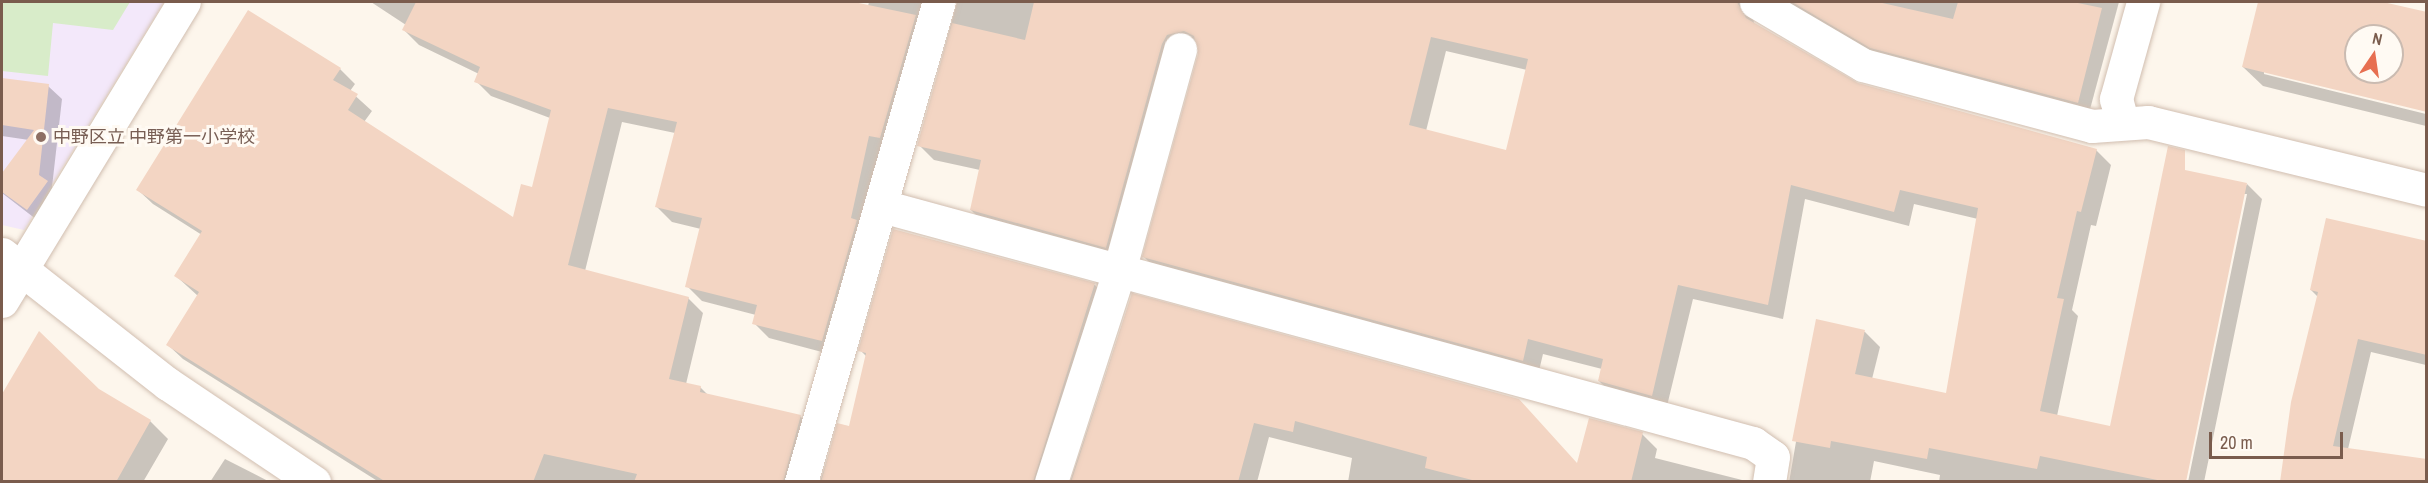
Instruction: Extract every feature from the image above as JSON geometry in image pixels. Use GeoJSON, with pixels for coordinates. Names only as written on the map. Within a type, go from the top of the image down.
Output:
{"type":"FeatureCollection","features":[{"type":"Feature","properties":{"kind":"street"},"geometry":{"type":"LineString","coordinates":[[2,301],[11,262],[184,2]]}},
{"type":"Feature","properties":{"kind":"street"},"geometry":{"type":"LineString","coordinates":[[801,482],[939,2]]}},
{"type":"Feature","properties":{"kind":"street"},"geometry":{"type":"LineString","coordinates":[[1756,2],[1863,65],[2092,126],[2122,121],[2148,122],[2427,190]]}},
{"type":"Feature","properties":{"kind":"street"},"geometry":{"type":"LineString","coordinates":[[2122,121],[2116,99],[2143,2]]}},
{"type":"Feature","properties":{"kind":"street"},"geometry":{"type":"LineString","coordinates":[[1051,482],[1119,271],[1180,49]]}},
{"type":"Feature","properties":{"kind":"street"},"geometry":{"type":"LineString","coordinates":[[882,206],[1753,442],[1773,457],[1769,482]]}},
{"type":"Feature","properties":{"kind":"street"},"geometry":{"type":"LineString","coordinates":[[11,262],[168,384],[314,482]]}},
{"type":"Feature","properties":{"kind":"shaded area","name":"中野区立 中野第一小学校"},"geometry":{"type":"Polygon","coordinates":[[[2,2],[164,2],[24,230],[2,225],[2,2]]]}},
{"type":"Feature","properties":{"kind":"green space"},"geometry":{"type":"Polygon","coordinates":[[[2,2],[130,2],[113,30],[53,23],[48,76],[2,71],[2,2]]]}},
{"type":"Feature","properties":{"kind":"building"},"geometry":{"type":"Polygon","coordinates":[[[416,2],[854,2],[916,15],[880,138],[869,136],[851,218],[857,220],[822,341],[752,324],[757,305],[685,287],[702,218],[655,207],[677,122],[608,108],[568,265],[689,297],[669,379],[701,386],[700,392],[801,415],[783,482],[634,482],[637,474],[544,454],[533,482],[386,482],[166,345],[199,292],[174,276],[202,231],[136,190],[248,10],[341,68],[333,80],[358,94],[348,110],[513,217],[521,184],[532,187],[551,110],[474,82],[480,67],[402,30],[416,2]]]}},
{"type":"Feature","properties":{"kind":"building"},"geometry":{"type":"Polygon","coordinates":[[[1034,2],[1737,2],[1746,18],[1858,83],[2097,149],[2081,212],[2077,211],[2057,298],[2064,299],[2040,411],[2110,426],[2168,146],[2185,150],[2185,170],[2247,183],[2186,482],[2167,482],[2040,456],[2037,469],[1929,448],[1927,459],[1831,441],[1830,448],[1792,441],[1816,319],[1865,330],[1855,374],[1946,393],[1978,208],[1900,190],[1894,212],[1791,185],[1768,305],[1678,285],[1652,396],[1598,381],[1603,359],[1528,339],[1523,361],[1142,257],[1198,54],[1194,36],[1184,31],[1167,35],[1162,44],[1106,248],[970,210],[981,160],[917,146],[952,23],[1025,40],[1034,2]],[[1431,37],[1409,125],[1506,150],[1528,59],[1431,37]]]}},
{"type":"Feature","properties":{"kind":"building"},"geometry":{"type":"Polygon","coordinates":[[[1792,2],[1878,2],[1953,19],[1958,2],[2073,2],[2102,8],[2078,103],[1870,48],[1792,2]]]}},
{"type":"Feature","properties":{"kind":"building"},"geometry":{"type":"Polygon","coordinates":[[[2258,2],[2383,2],[2427,12],[2427,112],[2242,67],[2258,2]]]}},
{"type":"Feature","properties":{"kind":"building"},"geometry":{"type":"Polygon","coordinates":[[[2,78],[49,84],[39,175],[48,181],[27,210],[2,192],[2,173],[34,130],[2,125],[2,78]]]}},
{"type":"Feature","properties":{"kind":"building"},"geometry":{"type":"Polygon","coordinates":[[[2326,218],[2427,241],[2427,355],[2358,339],[2333,446],[2427,459],[2427,482],[2280,482],[2291,402],[2318,292],[2310,290],[2326,218]]]}},
{"type":"Feature","properties":{"kind":"building"},"geometry":{"type":"Polygon","coordinates":[[[893,229],[1095,283],[1033,482],[821,482],[837,423],[849,426],[866,353],[858,351],[893,229]]]}},
{"type":"Feature","properties":{"kind":"building"},"geometry":{"type":"Polygon","coordinates":[[[1132,293],[1519,399],[1577,463],[1589,418],[1643,432],[1631,482],[1480,482],[1425,468],[1427,457],[1295,421],[1293,432],[1254,423],[1238,482],[1071,482],[1132,293]]]}},
{"type":"Feature","properties":{"kind":"building"},"geometry":{"type":"Polygon","coordinates":[[[39,331],[99,389],[151,420],[116,482],[2,482],[2,394],[39,331]]]}},
{"type":"Feature","properties":{"kind":"place","name":"中野区立 中野第一小学校"},"geometry":{"type":"Point","coordinates":[41,137]}}]}
